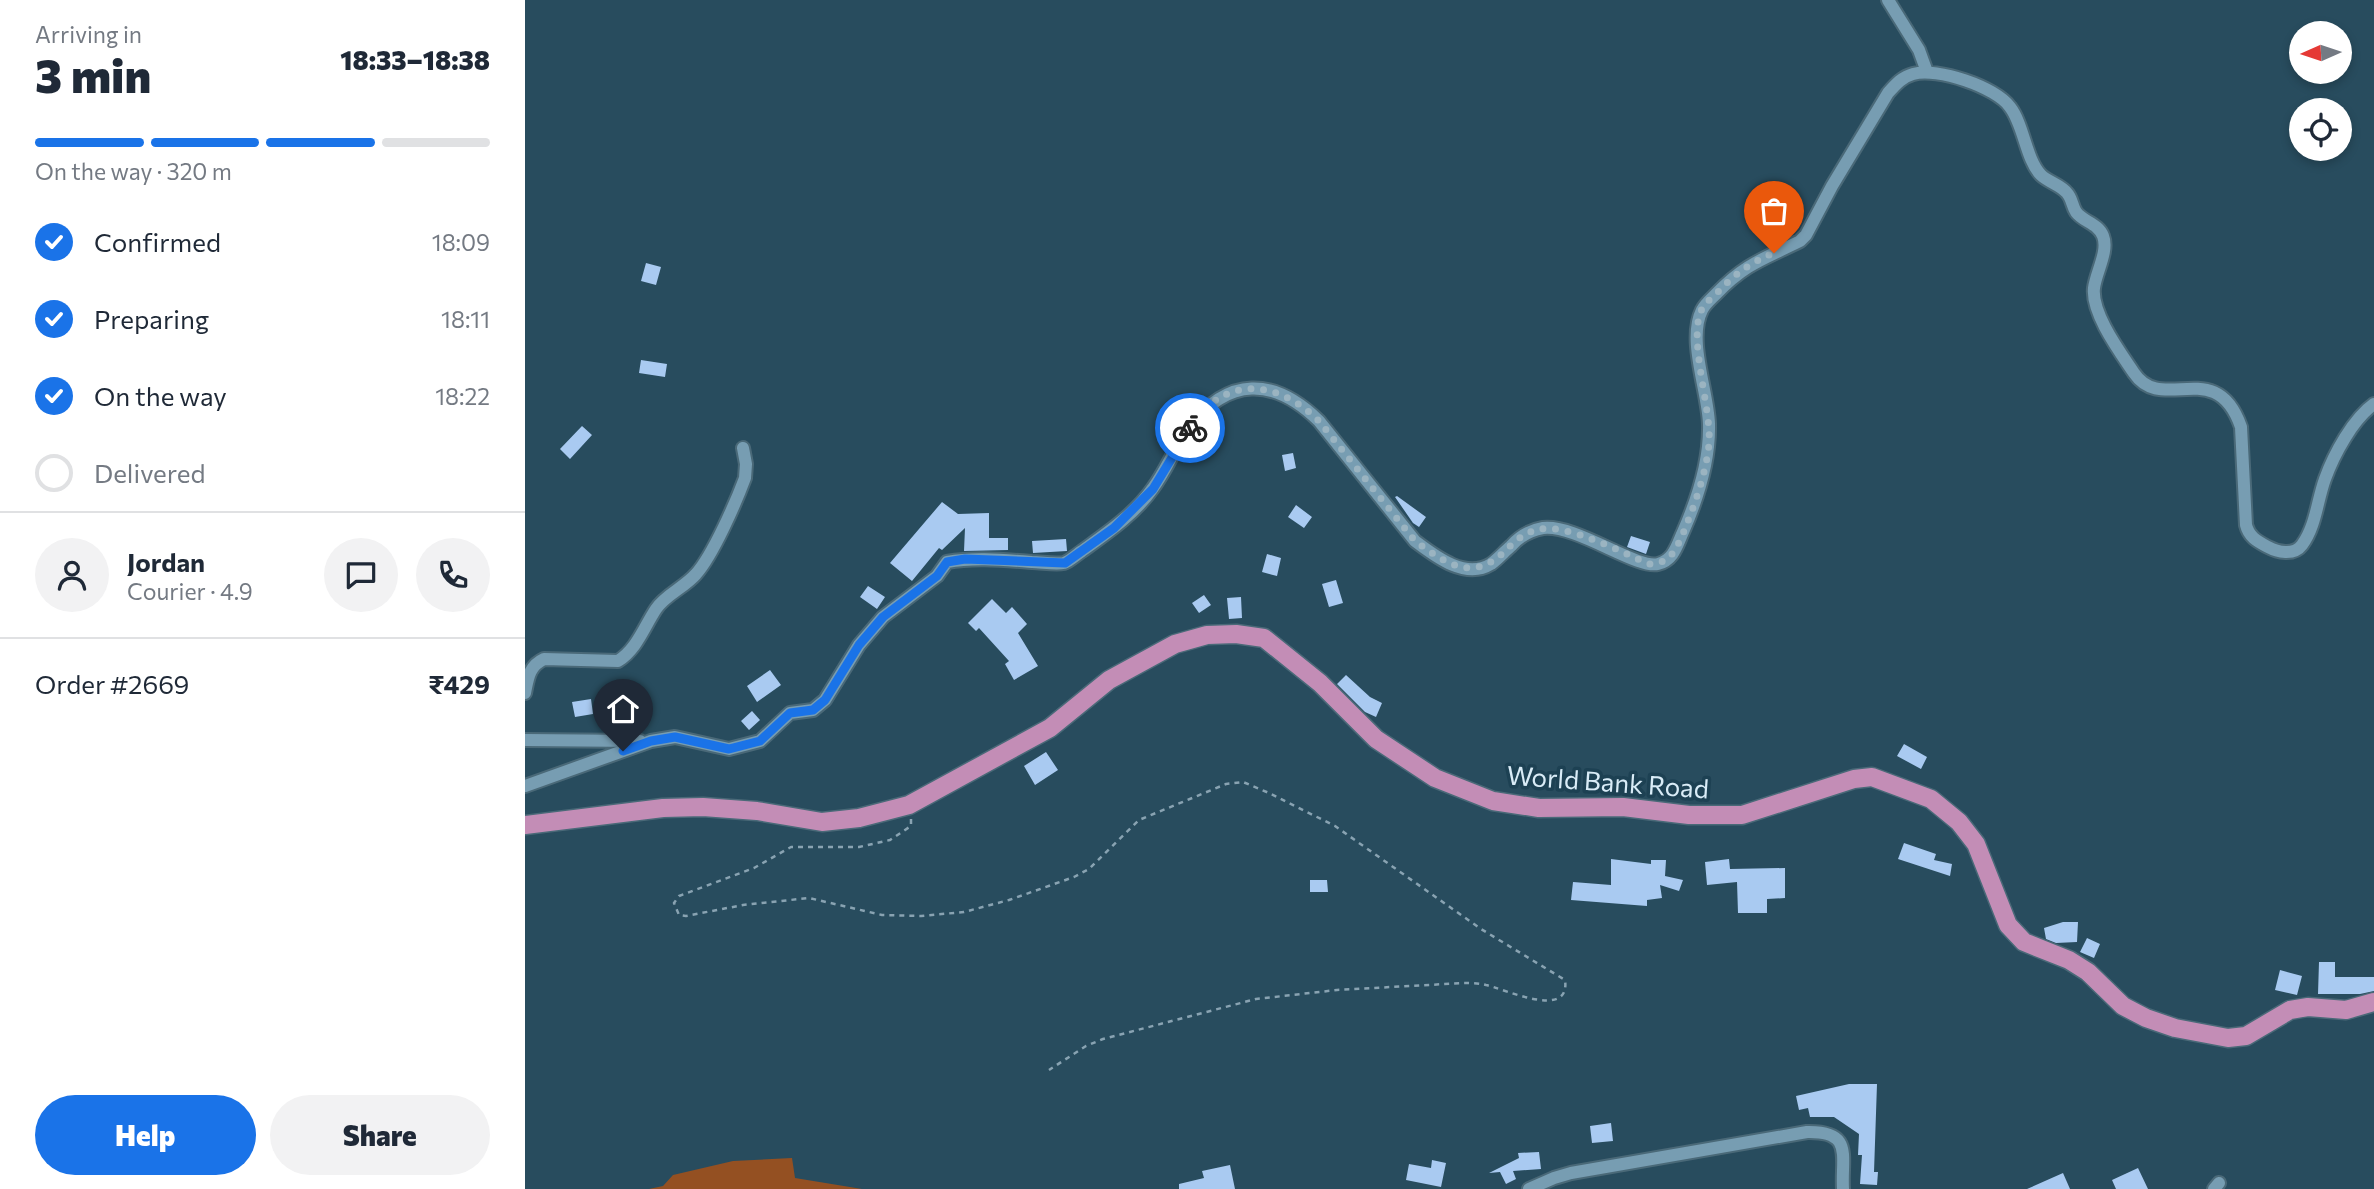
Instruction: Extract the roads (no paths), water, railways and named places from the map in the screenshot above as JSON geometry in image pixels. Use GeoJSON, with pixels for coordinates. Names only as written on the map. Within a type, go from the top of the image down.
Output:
{"type":"FeatureCollection","features":[{"type":"Feature","properties":{"kind":"main road","name":"World Bank Road"},"geometry":{"type":"LineString","coordinates":[[525,825],[663,808],[703,807],[757,811],[822,822],[859,818],[909,806],[1050,728],[1109,680],[1175,645],[1207,635],[1255,637],[1264,638],[1320,683],[1376,739],[1435,778],[1493,800],[1539,808],[1623,807],[1689,814],[1742,815],[1854,779],[1872,778],[1931,799],[1959,822],[1976,844],[2008,925],[2024,942],[2069,960],[2088,972],[2123,1006],[2175,1028],[2228,1038],[2246,1036],[2290,1010],[2308,1007],[2346,1010],[2374,1002]]}},
{"type":"Feature","properties":{"kind":"street"},"geometry":{"type":"LineString","coordinates":[[1888,0],[1913,39],[1927,72]]}},
{"type":"Feature","properties":{"kind":"street"},"geometry":{"type":"LineString","coordinates":[[525,740],[651,741],[675,737],[729,749],[760,741],[790,713],[813,710],[825,700],[859,645],[883,617],[937,576],[947,562],[965,559],[1065,563],[1114,528],[1153,489],[1190,428],[1214,401],[1231,392],[1247,388],[1277,393],[1305,408],[1319,421],[1415,541],[1455,566],[1469,569],[1492,563],[1518,539],[1543,528],[1559,529],[1593,540],[1649,564],[1667,560],[1674,553],[1691,513],[1709,445],[1709,421],[1697,343],[1697,324],[1703,307],[1744,267],[1800,241],[1888,93],[1899,81],[1912,74],[1943,74],[2000,97],[2015,115],[2038,172],[2067,192],[2074,210],[2096,226],[2104,237],[2094,288],[2096,306],[2141,382],[2156,389],[2215,391],[2232,405],[2241,427],[2246,525],[2248,533],[2255,539],[2274,550],[2285,552],[2301,547],[2314,518],[2325,478],[2355,422],[2374,404]]}},
{"type":"Feature","properties":{"kind":"street"},"geometry":{"type":"LineString","coordinates":[[525,693],[530,671],[536,663],[544,659],[618,661],[626,656],[657,606],[695,575],[705,561],[745,478],[743,448]]}},
{"type":"Feature","properties":{"kind":"street"},"geometry":{"type":"LineString","coordinates":[[525,786],[651,741]]}},
{"type":"Feature","properties":{"kind":"street"},"geometry":{"type":"LineString","coordinates":[[1529,1189],[1571,1173],[1807,1132],[1822,1132],[1832,1135],[1841,1143],[1845,1154],[1843,1189]]}}]}
